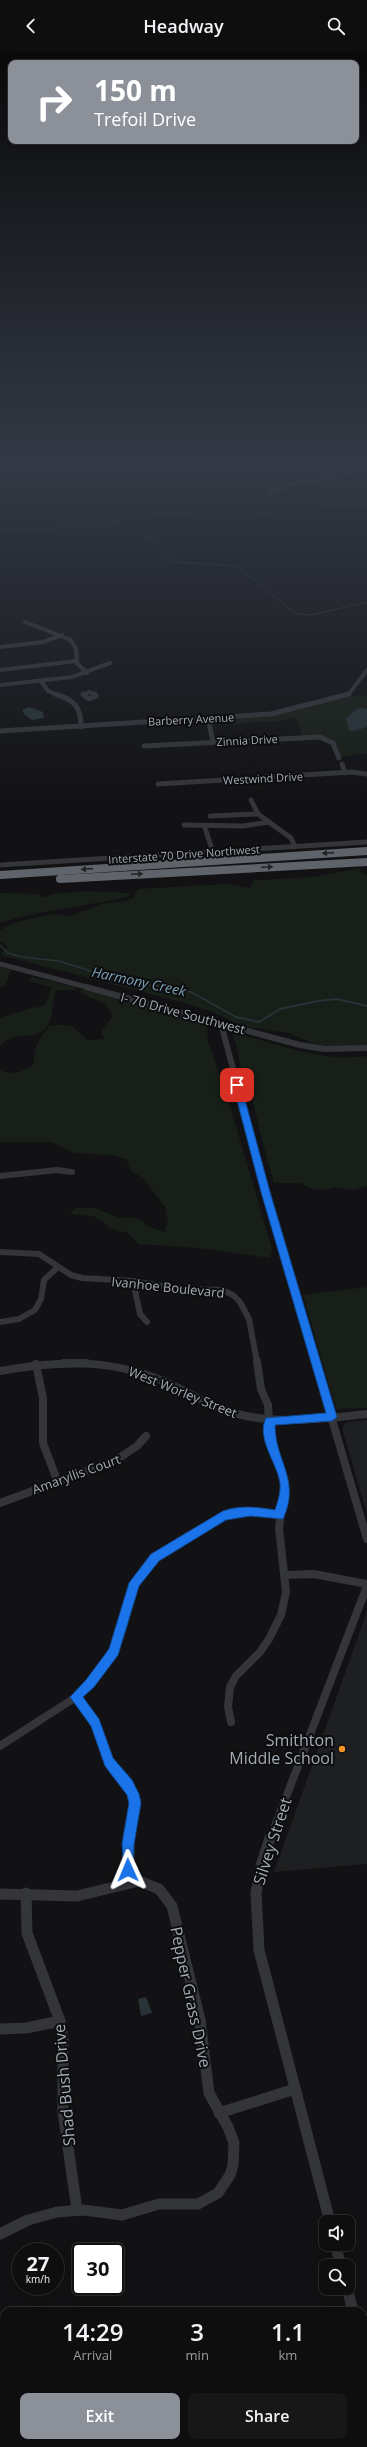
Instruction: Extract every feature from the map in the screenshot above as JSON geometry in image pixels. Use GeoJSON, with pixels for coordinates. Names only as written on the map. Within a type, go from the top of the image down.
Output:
{"type":"FeatureCollection","features":[{"type":"Feature","properties":{"kind":"highway"},"geometry":{"type":"LineString","coordinates":[[0,875],[367,850]]}},
{"type":"Feature","properties":{"kind":"highway"},"geometry":{"type":"LineString","coordinates":[[0,883],[367,862]]}},
{"type":"Feature","properties":{"kind":"street"},"geometry":{"type":"LineString","coordinates":[[25,622],[62,635],[74,645],[76,661],[87,673]]}},
{"type":"Feature","properties":{"kind":"street"},"geometry":{"type":"LineString","coordinates":[[0,647],[44,642],[62,635]]}},
{"type":"Feature","properties":{"kind":"street"},"geometry":{"type":"LineString","coordinates":[[0,670],[76,661]]}},
{"type":"Feature","properties":{"kind":"street"},"geometry":{"type":"LineString","coordinates":[[0,685],[41,681],[87,673],[110,663]]}},
{"type":"Feature","properties":{"kind":"street","name":"Barberry Avenue"},"geometry":{"type":"LineString","coordinates":[[0,731],[270,714],[336,699],[351,693],[367,670]]}},
{"type":"Feature","properties":{"kind":"street"},"geometry":{"type":"LineString","coordinates":[[41,681],[50,692],[72,701],[78,707],[81,727]]}},
{"type":"Feature","properties":{"kind":"street"},"geometry":{"type":"LineString","coordinates":[[72,701],[84,697]]}},
{"type":"Feature","properties":{"kind":"street"},"geometry":{"type":"LineString","coordinates":[[208,718],[213,742]]}},
{"type":"Feature","properties":{"kind":"street","name":"Zinnia Drive"},"geometry":{"type":"LineString","coordinates":[[144,746],[320,737],[333,743],[339,758]]}},
{"type":"Feature","properties":{"kind":"street"},"geometry":{"type":"LineString","coordinates":[[342,764],[345,772]]}},
{"type":"Feature","properties":{"kind":"street","name":"Westwind Drive"},"geometry":{"type":"LineString","coordinates":[[158,784],[345,772],[367,774]]}},
{"type":"Feature","properties":{"kind":"street"},"geometry":{"type":"LineString","coordinates":[[251,800],[258,814],[291,838],[295,847]]}},
{"type":"Feature","properties":{"kind":"street"},"geometry":{"type":"LineString","coordinates":[[210,816],[258,814]]}},
{"type":"Feature","properties":{"kind":"street"},"geometry":{"type":"LineString","coordinates":[[184,825],[243,826],[269,822]]}},
{"type":"Feature","properties":{"kind":"street"},"geometry":{"type":"LineString","coordinates":[[204,825],[213,852]]}},
{"type":"Feature","properties":{"kind":"street","name":"Interstate 70 Drive Northwest"},"geometry":{"type":"LineString","coordinates":[[0,865],[367,842]]}},
{"type":"Feature","properties":{"kind":"street","name":"I- 70 Drive Southwest"},"geometry":{"type":"LineString","coordinates":[[0,964],[221,1024],[318,1048],[367,1048]]}},
{"type":"Feature","properties":{"kind":"street"},"geometry":{"type":"LineString","coordinates":[[221,1024],[266,1192],[367,1539]]}},
{"type":"Feature","properties":{"kind":"street"},"geometry":{"type":"LineString","coordinates":[[0,1176],[57,1170],[72,1172]]}},
{"type":"Feature","properties":{"kind":"street","name":"Ivanhoe Boulevard"},"geometry":{"type":"LineString","coordinates":[[0,1252],[39,1254],[58,1267],[82,1278],[133,1281],[180,1289],[222,1290],[233,1295],[240,1302],[249,1319],[254,1337],[256,1363],[270,1421],[270,1441],[285,1483],[285,1494],[279,1515],[280,1542],[286,1575],[286,1592],[281,1615],[260,1652],[245,1665],[230,1687],[228,1707],[231,1722]]}},
{"type":"Feature","properties":{"kind":"street"},"geometry":{"type":"LineString","coordinates":[[0,1322],[27,1317],[36,1310],[40,1301],[41,1287],[45,1278],[58,1267]]}},
{"type":"Feature","properties":{"kind":"street"},"geometry":{"type":"LineString","coordinates":[[133,1281],[140,1314],[147,1322]]}},
{"type":"Feature","properties":{"kind":"street","name":"West Worley Street"},"geometry":{"type":"LineString","coordinates":[[0,1371],[36,1364],[89,1361],[120,1367],[162,1380],[223,1410],[270,1421],[367,1414]]}},
{"type":"Feature","properties":{"kind":"street"},"geometry":{"type":"LineString","coordinates":[[36,1364],[43,1398],[43,1443],[57,1480]]}},
{"type":"Feature","properties":{"kind":"street","name":"Amaryllis Court"},"geometry":{"type":"LineString","coordinates":[[0,1503],[57,1480],[101,1467],[118,1460],[138,1446],[146,1436]]}},
{"type":"Feature","properties":{"kind":"street"},"geometry":{"type":"LineString","coordinates":[[0,1746],[76,1697],[90,1684],[114,1651],[135,1583],[155,1557],[223,1516],[236,1512],[250,1511],[279,1515]]}},
{"type":"Feature","properties":{"kind":"street"},"geometry":{"type":"LineString","coordinates":[[286,1575],[314,1574],[367,1585]]}},
{"type":"Feature","properties":{"kind":"street","name":"Silvey Street"},"geometry":{"type":"LineString","coordinates":[[328,2215],[259,1950],[256,1893],[261,1866],[272,1832],[367,1585]]}},
{"type":"Feature","properties":{"kind":"street"},"geometry":{"type":"LineString","coordinates":[[0,1894],[26,1893],[52,1896],[76,1896],[105,1890],[129,1882],[128,1844],[134,1813],[133,1794],[128,1784],[109,1762],[95,1723],[76,1697]]}},
{"type":"Feature","properties":{"kind":"street","name":"Pepper Grass Drive"},"geometry":{"type":"LineString","coordinates":[[77,2210],[123,2216],[154,2205],[199,2204],[213,2196],[223,2187],[231,2174],[234,2161],[234,2147],[230,2132],[218,2113],[208,2088],[202,2036],[172,1906],[161,1891],[140,1881],[129,1882]]}},
{"type":"Feature","properties":{"kind":"street","name":"Shad Bush Drive"},"geometry":{"type":"LineString","coordinates":[[26,1893],[27,1933],[60,2021],[63,2040],[64,2112],[73,2170],[77,2210]]}},
{"type":"Feature","properties":{"kind":"street"},"geometry":{"type":"LineString","coordinates":[[0,2029],[26,2028],[60,2021]]}},
{"type":"Feature","properties":{"kind":"street"},"geometry":{"type":"LineString","coordinates":[[218,2113],[295,2089]]}},
{"type":"Feature","properties":{"kind":"street"},"geometry":{"type":"LineString","coordinates":[[0,2234],[20,2222],[48,2213],[77,2210]]}},
{"type":"Feature","properties":{"kind":"street"},"geometry":{"type":"LineString","coordinates":[[349,2295],[352,2307]]}},
{"type":"Feature","properties":{"kind":"shaded area"},"geometry":{"type":"Polygon","coordinates":[[[367,695],[367,753],[339,757],[330,740],[303,737],[296,717],[280,721],[212,725],[211,719],[282,714],[346,697],[367,695]]]}},
{"type":"Feature","properties":{"kind":"shaded area"},"geometry":{"type":"Polygon","coordinates":[[[29,707],[43,712],[44,718],[32,720],[25,715],[22,710],[29,707]]]}},
{"type":"Feature","properties":{"kind":"shaded area"},"geometry":{"type":"Polygon","coordinates":[[[361,708],[367,709],[367,727],[355,731],[349,730],[346,719],[354,711],[361,708]]]}},
{"type":"Feature","properties":{"kind":"shaded area"},"geometry":{"type":"Polygon","coordinates":[[[361,868],[360,873],[367,875],[367,1047],[319,1046],[289,1033],[242,1026],[213,1012],[185,1003],[0,955],[7,947],[4,943],[0,942],[0,930],[13,923],[51,914],[71,916],[101,904],[126,901],[134,898],[138,889],[226,884],[250,888],[253,881],[314,877],[361,868]]]}},
{"type":"Feature","properties":{"kind":"shaded area"},"geometry":{"type":"Polygon","coordinates":[[[87,891],[128,893],[130,895],[128,897],[47,911],[0,923],[0,893],[39,894],[42,898],[53,894],[87,891]]]}},
{"type":"Feature","properties":{"kind":"shaded area"},"geometry":{"type":"Polygon","coordinates":[[[0,967],[11,970],[6,984],[0,988],[0,967]]]}},
{"type":"Feature","properties":{"kind":"shaded area"},"geometry":{"type":"Polygon","coordinates":[[[32,977],[75,987],[76,990],[56,990],[49,1023],[39,1033],[11,1038],[0,1046],[0,1018],[27,1009],[44,1006],[52,987],[29,981],[32,977]]]}},
{"type":"Feature","properties":{"kind":"shaded area"},"geometry":{"type":"Polygon","coordinates":[[[85,989],[207,1024],[208,1041],[232,1113],[272,1249],[270,1258],[199,1248],[139,1244],[128,1233],[109,1228],[105,1223],[96,1217],[70,1213],[75,1208],[94,1208],[120,1218],[136,1218],[150,1227],[164,1232],[168,1223],[165,1207],[143,1178],[131,1171],[126,1159],[110,1155],[74,1153],[51,1142],[0,1142],[0,1070],[13,1073],[23,1071],[31,1066],[34,1063],[38,1043],[49,1026],[70,1026],[78,1031],[87,1040],[104,1039],[101,1031],[113,1016],[106,1004],[82,994],[80,990],[85,989]]]}},
{"type":"Feature","properties":{"kind":"shaded area"},"geometry":{"type":"Polygon","coordinates":[[[232,1033],[332,1057],[367,1056],[367,1186],[353,1190],[335,1187],[322,1190],[309,1188],[301,1183],[274,1183],[251,1094],[241,1069],[232,1033]]]}},
{"type":"Feature","properties":{"kind":"shaded area"},"geometry":{"type":"Polygon","coordinates":[[[367,1287],[367,1408],[336,1409],[303,1295],[367,1287]]]}},
{"type":"Feature","properties":{"kind":"shaded area"},"geometry":{"type":"Polygon","coordinates":[[[367,1420],[367,1514],[342,1428],[346,1422],[367,1420]]]}},
{"type":"Feature","properties":{"kind":"shaded area","name":"Smithton Middle School"},"geometry":{"type":"Polygon","coordinates":[[[367,1610],[367,1864],[274,1872],[359,1634],[367,1610]]]}},
{"type":"Feature","properties":{"kind":"shaded area"},"geometry":{"type":"Polygon","coordinates":[[[146,1997],[152,2013],[141,2016],[138,1999],[146,1997]]]}},
{"type":"Feature","properties":{"kind":"waterway"},"geometry":{"type":"LineString","coordinates":[[250,576],[294,613],[311,615],[367,602]]}},
{"type":"Feature","properties":{"kind":"waterway","name":"Harmony Creek"},"geometry":{"type":"LineString","coordinates":[[0,945],[8,953],[22,957],[59,961],[113,978],[170,988]]}},
{"type":"Feature","properties":{"kind":"waterway","name":"Harmony Creek"},"geometry":{"type":"LineString","coordinates":[[165,987],[191,992],[236,1017],[259,1022],[280,1009],[318,1001],[337,999],[367,1006]]}},
{"type":"Feature","properties":{"kind":"place","name":"Smithton Middle School"},"geometry":{"type":"Point","coordinates":[342,1749]}},
{"type":"Feature","properties":{"kind":"route"},"geometry":{"type":"LineString","coordinates":[[128,1870],[128,1844],[135,1803],[133,1794],[128,1784],[109,1762],[104,1751],[100,1733],[95,1723],[76,1697],[90,1684],[104,1667],[114,1651],[122,1630],[129,1598],[135,1583],[144,1569],[155,1557],[223,1516],[236,1512],[250,1511],[279,1515],[285,1494],[285,1483],[283,1472],[272,1452],[270,1441],[270,1421],[305,1420],[332,1417],[266,1192],[237,1085]]}}]}
